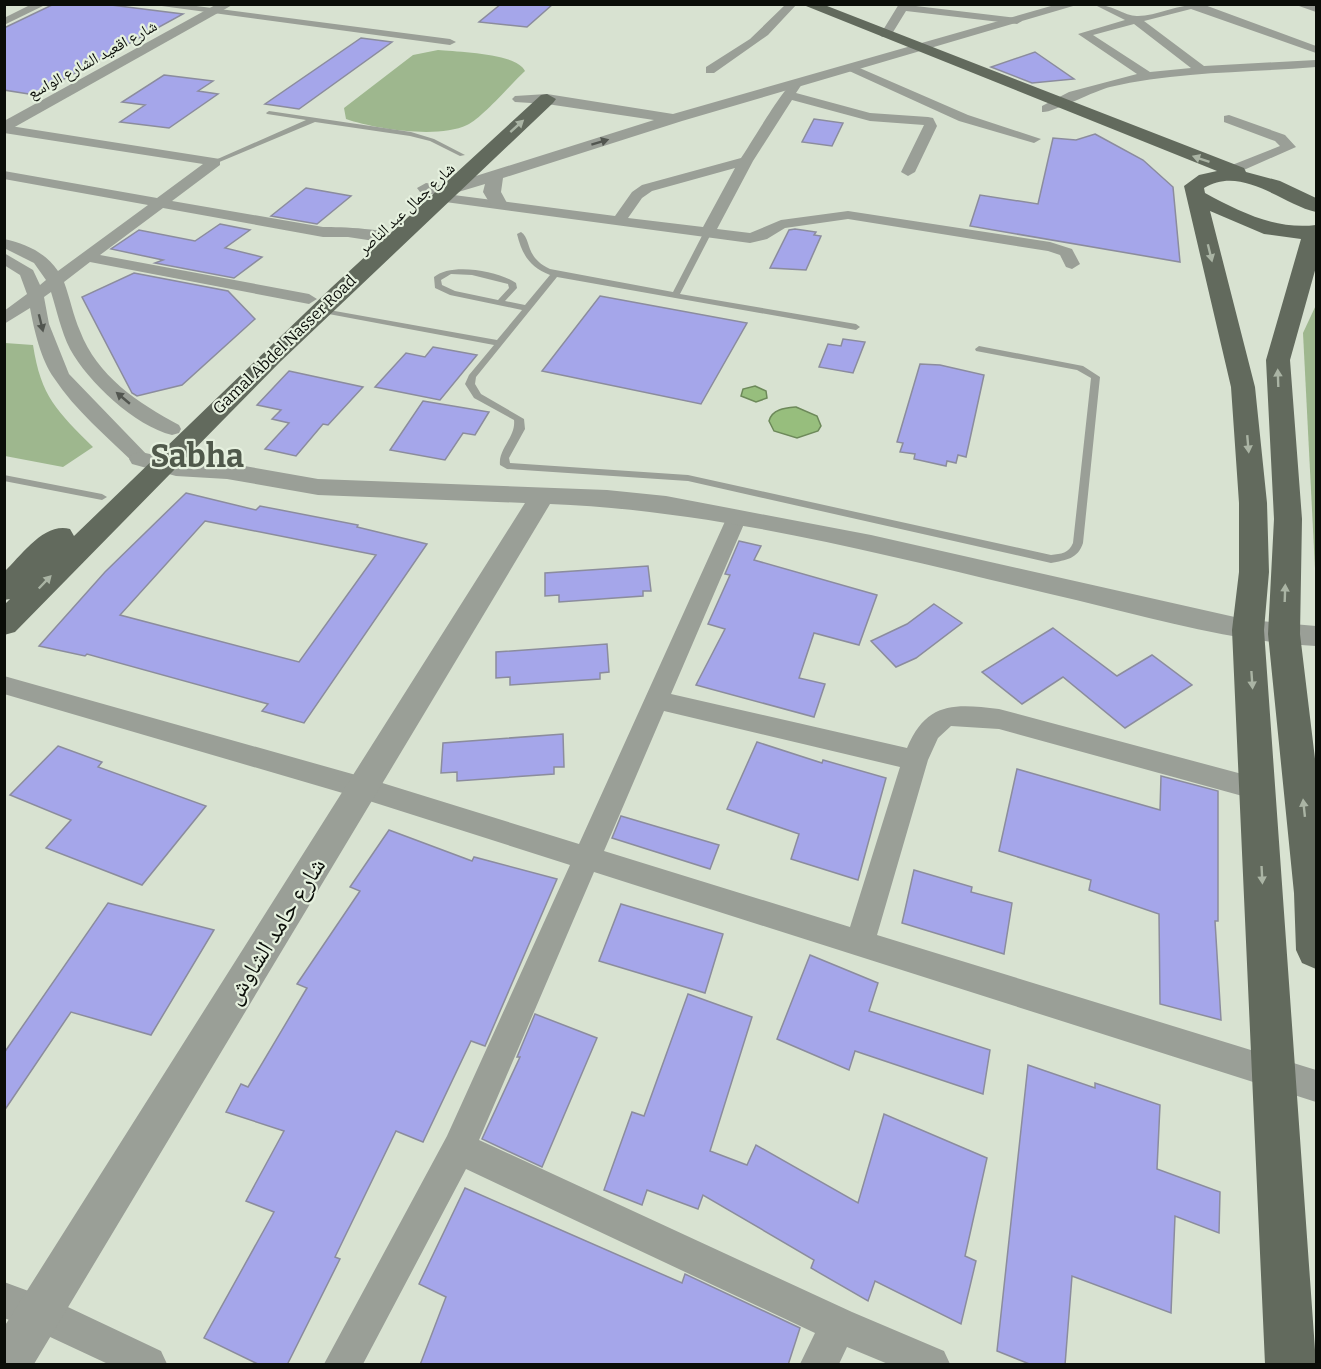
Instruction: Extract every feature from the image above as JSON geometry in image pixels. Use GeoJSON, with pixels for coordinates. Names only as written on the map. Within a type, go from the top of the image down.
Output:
{"type":"FeatureCollection","features":[{"type":"Feature","properties":{"kind":"main road"},"geometry":{"type":"LineString","coordinates":[[797,5],[886,35],[913,50]]}},
{"type":"Feature","properties":{"kind":"main road"},"geometry":{"type":"LineString","coordinates":[[797,5],[1051,106],[1150,151],[1186,181],[1254,223],[1273,229],[1314,220]]}},
{"type":"Feature","properties":{"kind":"main road","name":"شارع جمال عبد الناصر"},"geometry":{"type":"LineString","coordinates":[[436,192],[462,155],[520,99]]}},
{"type":"Feature","properties":{"kind":"main road","name":"Gamal Abdel Nasser Road"},"geometry":{"type":"LineString","coordinates":[[4,624],[151,462],[313,305],[436,192],[547,99]]}},
{"type":"Feature","properties":{"kind":"main road"},"geometry":{"type":"LineString","coordinates":[[1051,106],[1232,170],[1255,181],[1314,220]]}},
{"type":"Feature","properties":{"kind":"main road"},"geometry":{"type":"LineString","coordinates":[[1186,181],[1216,176],[1255,181]]}},
{"type":"Feature","properties":{"kind":"main road"},"geometry":{"type":"LineString","coordinates":[[1186,181],[1243,387],[1253,503],[1254,572],[1248,630],[1291,1365]]}},
{"type":"Feature","properties":{"kind":"main road"},"geometry":{"type":"LineString","coordinates":[[1314,220],[1311,249],[1278,360],[1288,519],[1284,634],[1317,950]]}},
{"type":"Feature","properties":{"kind":"main road"},"geometry":{"type":"LineString","coordinates":[[4,590],[102,496],[151,462]]}},
{"type":"Feature","properties":{"kind":"street"},"geometry":{"type":"LineString","coordinates":[[4,22],[42,4]]}},
{"type":"Feature","properties":{"kind":"street"},"geometry":{"type":"LineString","coordinates":[[152,4],[450,42]]}},
{"type":"Feature","properties":{"kind":"street","name":"شارع اقعيد الشارع الواسع"},"geometry":{"type":"LineString","coordinates":[[4,129],[228,4]]}},
{"type":"Feature","properties":{"kind":"street"},"geometry":{"type":"LineString","coordinates":[[436,192],[676,118],[792,90],[851,68],[1074,4]]}},
{"type":"Feature","properties":{"kind":"street"},"geometry":{"type":"LineString","coordinates":[[1098,4],[1135,20],[1203,71]]}},
{"type":"Feature","properties":{"kind":"street"},"geometry":{"type":"LineString","coordinates":[[1303,4],[1317,9]]}},
{"type":"Feature","properties":{"kind":"street"},"geometry":{"type":"LineString","coordinates":[[710,70],[764,35],[797,5]]}},
{"type":"Feature","properties":{"kind":"street"},"geometry":{"type":"LineString","coordinates":[[1150,76],[1084,34],[1195,5],[1279,38],[1317,50]]}},
{"type":"Feature","properties":{"kind":"street"},"geometry":{"type":"LineString","coordinates":[[886,35],[904,6],[1017,21]]}},
{"type":"Feature","properties":{"kind":"street"},"geometry":{"type":"LineString","coordinates":[[1279,38],[1307,34]]}},
{"type":"Feature","properties":{"kind":"street"},"geometry":{"type":"LineString","coordinates":[[1051,106],[1090,87],[1150,76],[1317,64]]}},
{"type":"Feature","properties":{"kind":"street"},"geometry":{"type":"LineString","coordinates":[[851,68],[976,123],[1006,134],[1034,139]]}},
{"type":"Feature","properties":{"kind":"street"},"geometry":{"type":"LineString","coordinates":[[708,232],[746,161],[792,90]]}},
{"type":"Feature","properties":{"kind":"street"},"geometry":{"type":"LineString","coordinates":[[792,90],[870,117],[928,121],[931,126],[908,172]]}},
{"type":"Feature","properties":{"kind":"street"},"geometry":{"type":"LineString","coordinates":[[520,99],[547,99],[676,118]]}},
{"type":"Feature","properties":{"kind":"street"},"geometry":{"type":"LineString","coordinates":[[1229,118],[1280,138],[1289,147],[1232,170]]}},
{"type":"Feature","properties":{"kind":"street"},"geometry":{"type":"LineString","coordinates":[[4,129],[214,162]]}},
{"type":"Feature","properties":{"kind":"street"},"geometry":{"type":"LineString","coordinates":[[619,220],[637,195],[647,188],[746,161]]}},
{"type":"Feature","properties":{"kind":"street"},"geometry":{"type":"LineString","coordinates":[[4,319],[214,162]]}},
{"type":"Feature","properties":{"kind":"street"},"geometry":{"type":"LineString","coordinates":[[495,174],[492,192],[498,203]]}},
{"type":"Feature","properties":{"kind":"street"},"geometry":{"type":"LineString","coordinates":[[4,175],[156,204],[381,241]]}},
{"type":"Feature","properties":{"kind":"street"},"geometry":{"type":"LineString","coordinates":[[436,192],[498,203],[756,238],[782,224],[848,215],[1050,247],[1067,252],[1072,264]]}},
{"type":"Feature","properties":{"kind":"street"},"geometry":{"type":"LineString","coordinates":[[4,243],[32,252],[49,266],[79,349],[97,373],[139,411],[184,430],[204,453],[227,471]]}},
{"type":"Feature","properties":{"kind":"street"},"geometry":{"type":"LineString","coordinates":[[86,257],[313,305]]}},
{"type":"Feature","properties":{"kind":"street"},"geometry":{"type":"LineString","coordinates":[[4,258],[27,273],[36,296],[41,324],[61,376],[98,418],[151,462],[192,470],[227,471],[318,487],[639,500],[737,516],[871,544],[1248,630],[1317,636]]}},
{"type":"Feature","properties":{"kind":"street","name":"شارع حامد الشاوش"},"geometry":{"type":"LineString","coordinates":[[8,1365],[541,497]]}},
{"type":"Feature","properties":{"kind":"street"},"geometry":{"type":"LineString","coordinates":[[343,1365],[459,1148],[737,516]]}},
{"type":"Feature","properties":{"kind":"street"},"geometry":{"type":"LineString","coordinates":[[4,685],[363,788],[1317,1086]]}},
{"type":"Feature","properties":{"kind":"street"},"geometry":{"type":"LineString","coordinates":[[658,700],[915,760]]}},
{"type":"Feature","properties":{"kind":"street"},"geometry":{"type":"LineString","coordinates":[[860,942],[915,760],[924,736],[935,722],[958,714],[999,719],[1069,736],[1257,789]]}},
{"type":"Feature","properties":{"kind":"street"},"geometry":{"type":"LineString","coordinates":[[459,1148],[839,1325],[931,1365]]}},
{"type":"Feature","properties":{"kind":"street"},"geometry":{"type":"LineString","coordinates":[[4,1300],[40,1313],[148,1365]]}},
{"type":"Feature","properties":{"kind":"street"},"geometry":{"type":"LineString","coordinates":[[819,1365],[839,1325]]}},
{"type":"Feature","properties":{"kind":"lane"},"geometry":{"type":"LineString","coordinates":[[269,113],[411,134],[432,140],[462,155]]}},
{"type":"Feature","properties":{"kind":"lane"},"geometry":{"type":"LineString","coordinates":[[214,162],[315,119]]}},
{"type":"Feature","properties":{"kind":"lane"},"geometry":{"type":"LineString","coordinates":[[676,294],[708,232]]}},
{"type":"Feature","properties":{"kind":"lane"},"geometry":{"type":"LineString","coordinates":[[521,234],[526,257],[542,270],[555,274],[856,327]]}},
{"type":"Feature","properties":{"kind":"lane"},"geometry":{"type":"LineString","coordinates":[[499,303],[513,288],[512,283],[452,270],[441,273],[437,279],[438,286],[446,292],[499,303],[526,308]]}},
{"type":"Feature","properties":{"kind":"lane"},"geometry":{"type":"LineString","coordinates":[[555,274],[472,377],[470,384],[477,396],[519,419],[520,429],[504,458],[505,465],[688,478],[930,530],[1036,557],[1065,557],[1075,551],[1078,543],[1096,377],[1080,368],[978,349]]}},
{"type":"Feature","properties":{"kind":"lane"},"geometry":{"type":"LineString","coordinates":[[313,305],[499,343]]}},
{"type":"Feature","properties":{"kind":"lane"},"geometry":{"type":"LineString","coordinates":[[4,478],[102,496]]}},
{"type":"Feature","properties":{"kind":"shaded area"},"geometry":{"type":"Polygon","coordinates":[[[438,50],[499,57],[511,60],[525,71],[473,121],[455,129],[406,131],[346,119],[344,108],[413,55],[438,50]]]}},
{"type":"Feature","properties":{"kind":"shaded area"},"geometry":{"type":"Polygon","coordinates":[[[1316,305],[1316,588],[1303,333],[1316,305]]]}},
{"type":"Feature","properties":{"kind":"shaded area"},"geometry":{"type":"Polygon","coordinates":[[[5,343],[33,345],[41,378],[52,402],[93,447],[63,467],[5,456],[5,343]]]}},
{"type":"Feature","properties":{"kind":"shaded area"},"geometry":{"type":"Polygon","coordinates":[[[755,386],[766,391],[767,398],[756,402],[741,396],[743,389],[755,386]]]}},
{"type":"Feature","properties":{"kind":"shaded area"},"geometry":{"type":"Polygon","coordinates":[[[796,407],[817,416],[821,426],[818,431],[797,438],[774,431],[769,421],[773,414],[783,409],[796,407]]]}},
{"type":"Feature","properties":{"kind":"building"},"geometry":{"type":"Polygon","coordinates":[[[54,4],[103,4],[183,14],[35,95],[4,90],[4,28],[54,4]]]}},
{"type":"Feature","properties":{"kind":"building"},"geometry":{"type":"Polygon","coordinates":[[[501,4],[553,4],[527,27],[479,22],[501,4]]]}},
{"type":"Feature","properties":{"kind":"building"},"geometry":{"type":"Polygon","coordinates":[[[361,38],[392,42],[299,109],[265,104],[361,38]]]}},
{"type":"Feature","properties":{"kind":"building"},"geometry":{"type":"Polygon","coordinates":[[[1035,52],[1074,79],[1032,83],[991,67],[1035,52]]]}},
{"type":"Feature","properties":{"kind":"building"},"geometry":{"type":"Polygon","coordinates":[[[164,75],[213,81],[198,91],[218,94],[169,128],[120,122],[145,105],[122,102],[164,75]]]}},
{"type":"Feature","properties":{"kind":"building"},"geometry":{"type":"Polygon","coordinates":[[[814,119],[843,123],[832,146],[802,142],[814,119]]]}},
{"type":"Feature","properties":{"kind":"building"},"geometry":{"type":"Polygon","coordinates":[[[1095,134],[1143,160],[1173,187],[1180,262],[970,226],[980,195],[1038,204],[1053,138],[1076,140],[1095,134]]]}},
{"type":"Feature","properties":{"kind":"building"},"geometry":{"type":"Polygon","coordinates":[[[306,188],[351,196],[317,224],[271,216],[306,188]]]}},
{"type":"Feature","properties":{"kind":"building"},"geometry":{"type":"Polygon","coordinates":[[[220,224],[250,230],[225,248],[262,257],[234,278],[155,263],[163,260],[111,249],[139,230],[195,241],[220,224]]]}},
{"type":"Feature","properties":{"kind":"building"},"geometry":{"type":"Polygon","coordinates":[[[789,230],[816,232],[814,235],[821,236],[806,270],[770,268],[789,230]]]}},
{"type":"Feature","properties":{"kind":"building"},"geometry":{"type":"Polygon","coordinates":[[[134,273],[228,291],[255,319],[182,385],[137,396],[132,393],[82,297],[134,273]]]}},
{"type":"Feature","properties":{"kind":"building"},"geometry":{"type":"Polygon","coordinates":[[[600,296],[747,323],[701,404],[542,371],[600,296]]]}},
{"type":"Feature","properties":{"kind":"building"},"geometry":{"type":"Polygon","coordinates":[[[843,339],[865,342],[853,373],[819,367],[828,344],[841,346],[843,339]]]}},
{"type":"Feature","properties":{"kind":"building"},"geometry":{"type":"Polygon","coordinates":[[[433,347],[477,355],[440,400],[375,387],[406,353],[425,357],[433,347]]]}},
{"type":"Feature","properties":{"kind":"building"},"geometry":{"type":"Polygon","coordinates":[[[920,364],[940,365],[984,375],[966,457],[958,455],[956,463],[947,461],[946,466],[914,459],[915,454],[900,452],[903,443],[897,442],[920,364]]]}},
{"type":"Feature","properties":{"kind":"building"},"geometry":{"type":"Polygon","coordinates":[[[289,371],[363,387],[328,425],[323,424],[296,456],[265,449],[289,423],[272,419],[281,410],[257,405],[289,371]]]}},
{"type":"Feature","properties":{"kind":"building"},"geometry":{"type":"Polygon","coordinates":[[[423,401],[489,412],[475,435],[463,433],[445,460],[390,450],[423,401]]]}},
{"type":"Feature","properties":{"kind":"building"},"geometry":{"type":"Polygon","coordinates":[[[186,493],[256,510],[260,506],[358,525],[357,527],[427,544],[304,723],[262,711],[268,704],[87,654],[85,656],[39,646],[105,572],[186,493]],[[205,521],[120,615],[299,662],[376,555],[205,521]]]}},
{"type":"Feature","properties":{"kind":"building"},"geometry":{"type":"Polygon","coordinates":[[[739,541],[761,546],[754,560],[877,595],[859,645],[814,633],[799,678],[825,684],[814,717],[696,685],[725,629],[708,624],[730,575],[725,574],[739,541]]]}},
{"type":"Feature","properties":{"kind":"building"},"geometry":{"type":"Polygon","coordinates":[[[648,566],[651,591],[643,591],[643,596],[559,602],[559,595],[545,596],[545,573],[648,566]]]}},
{"type":"Feature","properties":{"kind":"building"},"geometry":{"type":"Polygon","coordinates":[[[934,604],[962,623],[916,658],[896,667],[871,641],[907,624],[934,604]]]}},
{"type":"Feature","properties":{"kind":"building"},"geometry":{"type":"Polygon","coordinates":[[[1053,628],[1117,676],[1152,655],[1192,685],[1125,728],[1063,677],[1022,704],[982,672],[1053,628]]]}},
{"type":"Feature","properties":{"kind":"building"},"geometry":{"type":"Polygon","coordinates":[[[607,644],[609,672],[600,673],[600,679],[510,685],[510,677],[496,678],[496,652],[607,644]]]}},
{"type":"Feature","properties":{"kind":"building"},"geometry":{"type":"Polygon","coordinates":[[[563,734],[564,767],[554,767],[554,774],[457,781],[457,772],[441,773],[443,743],[563,734]]]}},
{"type":"Feature","properties":{"kind":"building"},"geometry":{"type":"Polygon","coordinates":[[[757,742],[822,763],[823,760],[886,778],[858,880],[791,859],[799,834],[727,809],[757,742]]]}},
{"type":"Feature","properties":{"kind":"building"},"geometry":{"type":"Polygon","coordinates":[[[58,746],[102,762],[98,767],[206,806],[142,885],[46,848],[71,820],[10,795],[58,746]]]}},
{"type":"Feature","properties":{"kind":"building"},"geometry":{"type":"Polygon","coordinates":[[[1017,769],[1160,810],[1161,776],[1218,791],[1218,921],[1215,921],[1221,1020],[1160,1004],[1159,914],[1089,890],[1091,880],[999,851],[1017,769]]]}},
{"type":"Feature","properties":{"kind":"building"},"geometry":{"type":"Polygon","coordinates":[[[621,816],[719,845],[710,869],[612,838],[621,816]]]}},
{"type":"Feature","properties":{"kind":"building"},"geometry":{"type":"Polygon","coordinates":[[[389,830],[472,861],[474,857],[557,879],[485,1046],[471,1041],[423,1142],[396,1131],[335,1257],[340,1259],[287,1365],[260,1365],[204,1338],[274,1212],[246,1201],[284,1131],[226,1112],[241,1084],[248,1087],[307,988],[297,984],[360,891],[350,887],[389,830]]]}},
{"type":"Feature","properties":{"kind":"building"},"geometry":{"type":"Polygon","coordinates":[[[914,870],[972,887],[971,892],[1012,903],[1004,954],[902,923],[914,870]]]}},
{"type":"Feature","properties":{"kind":"building"},"geometry":{"type":"Polygon","coordinates":[[[108,903],[214,930],[151,1035],[71,1012],[4,1111],[4,1053],[108,903]]]}},
{"type":"Feature","properties":{"kind":"building"},"geometry":{"type":"Polygon","coordinates":[[[621,904],[723,934],[705,993],[599,961],[621,904]]]}},
{"type":"Feature","properties":{"kind":"building"},"geometry":{"type":"Polygon","coordinates":[[[810,955],[878,983],[869,1011],[990,1050],[983,1094],[855,1051],[849,1070],[777,1039],[810,955]]]}},
{"type":"Feature","properties":{"kind":"building"},"geometry":{"type":"Polygon","coordinates":[[[688,994],[752,1017],[710,1151],[747,1165],[756,1145],[858,1203],[884,1114],[987,1158],[965,1256],[976,1261],[961,1324],[875,1281],[868,1301],[811,1268],[814,1260],[703,1195],[698,1209],[647,1190],[642,1205],[604,1190],[632,1112],[644,1116],[688,994]]]}},
{"type":"Feature","properties":{"kind":"building"},"geometry":{"type":"Polygon","coordinates":[[[535,1014],[597,1038],[542,1167],[482,1139],[520,1057],[517,1057],[535,1014]]]}},
{"type":"Feature","properties":{"kind":"building"},"geometry":{"type":"Polygon","coordinates":[[[1028,1065],[1095,1088],[1095,1083],[1160,1105],[1157,1169],[1220,1192],[1219,1233],[1175,1216],[1171,1313],[1072,1276],[1065,1365],[1032,1365],[997,1351],[1028,1065]]]}},
{"type":"Feature","properties":{"kind":"building"},"geometry":{"type":"Polygon","coordinates":[[[465,1188],[682,1283],[685,1274],[800,1328],[788,1365],[420,1365],[446,1297],[419,1284],[465,1188]]]}},
{"type":"Feature","properties":{"kind":"district","name":"Sabha"},"geometry":{"type":"Point","coordinates":[197,456]}}]}
